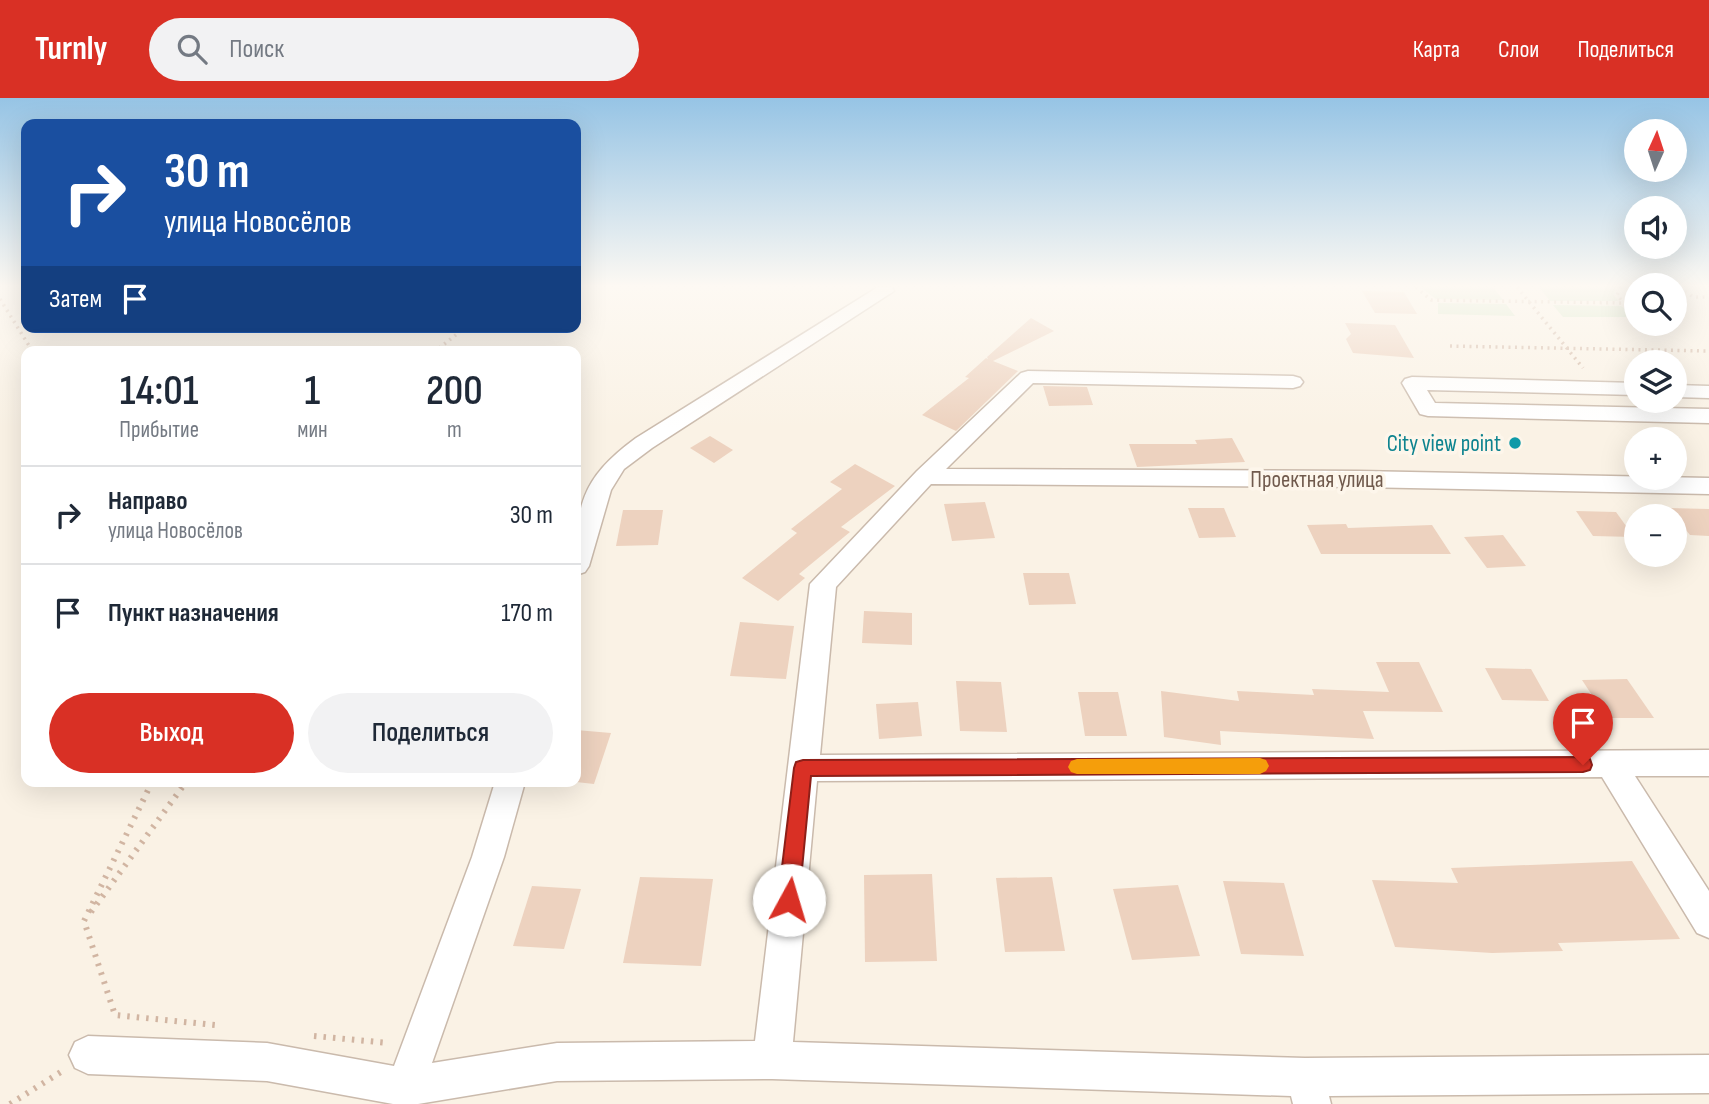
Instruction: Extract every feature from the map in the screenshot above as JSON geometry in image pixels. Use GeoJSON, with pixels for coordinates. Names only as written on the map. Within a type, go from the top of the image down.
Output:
{"type":"FeatureCollection","features":[{"type":"Feature","properties":{"kind":"street"},"geometry":{"type":"LineString","coordinates":[[581,549],[599,489],[616,464],[655,435],[816,334]]}},
{"type":"Feature","properties":{"kind":"street"},"geometry":{"type":"LineString","coordinates":[[772,1060],[822,584],[925,477],[1028,377],[1293,382]]}},
{"type":"Feature","properties":{"kind":"street"},"geometry":{"type":"LineString","coordinates":[[1624,390],[1412,383],[1428,409],[1709,416]]}},
{"type":"Feature","properties":{"kind":"street"},"geometry":{"type":"LineString","coordinates":[[1687,391],[1709,392]]}},
{"type":"Feature","properties":{"kind":"street","name":"Проектная улица"},"geometry":{"type":"LineString","coordinates":[[925,477],[1359,478],[1709,486]]}},
{"type":"Feature","properties":{"kind":"street"},"geometry":{"type":"LineString","coordinates":[[803,768],[1709,763]]}},
{"type":"Feature","properties":{"kind":"street"},"geometry":{"type":"LineString","coordinates":[[1611,765],[1709,921]]}},
{"type":"Feature","properties":{"kind":"street"},"geometry":{"type":"LineString","coordinates":[[405,1087],[488,857],[509,787]]}},
{"type":"Feature","properties":{"kind":"street"},"geometry":{"type":"LineString","coordinates":[[88,1055],[267,1062],[405,1087],[557,1062],[772,1060],[1308,1090],[1709,1074]]}},
{"type":"Feature","properties":{"kind":"path"},"geometry":{"type":"LineString","coordinates":[[442,346],[457,334]]}},
{"type":"Feature","properties":{"kind":"path"},"geometry":{"type":"LineString","coordinates":[[1555,334],[1587,373]]}},
{"type":"Feature","properties":{"kind":"path"},"geometry":{"type":"LineString","coordinates":[[1450,346],[1709,351]]}},
{"type":"Feature","properties":{"kind":"path"},"geometry":{"type":"LineString","coordinates":[[150,787],[84,921],[115,1015],[226,1027]]}},
{"type":"Feature","properties":{"kind":"path"},"geometry":{"type":"LineString","coordinates":[[84,921],[183,787]]}},
{"type":"Feature","properties":{"kind":"path"},"geometry":{"type":"LineString","coordinates":[[310,1035],[421,1047]]}},
{"type":"Feature","properties":{"kind":"path"},"geometry":{"type":"LineString","coordinates":[[10,1104],[88,1055]]}},
{"type":"Feature","properties":{"kind":"building"},"geometry":{"type":"Polygon","coordinates":[[[1013,334],[1048,334],[993,361],[1018,371],[956,431],[922,415],[969,378],[965,377],[988,359],[987,357],[1013,334]]]}},
{"type":"Feature","properties":{"kind":"building"},"geometry":{"type":"Polygon","coordinates":[[[1351,334],[1400,334],[1414,358],[1353,353],[1346,339],[1351,334]]]}},
{"type":"Feature","properties":{"kind":"building"},"geometry":{"type":"Polygon","coordinates":[[[1043,386],[1087,387],[1093,405],[1049,406],[1043,386]]]}},
{"type":"Feature","properties":{"kind":"building"},"geometry":{"type":"Polygon","coordinates":[[[710,436],[733,450],[714,463],[690,448],[710,436]]]}},
{"type":"Feature","properties":{"kind":"building"},"geometry":{"type":"Polygon","coordinates":[[[1232,438],[1245,462],[1137,467],[1129,444],[1197,444],[1195,440],[1232,438]]]}},
{"type":"Feature","properties":{"kind":"building"},"geometry":{"type":"Polygon","coordinates":[[[855,464],[895,486],[841,527],[850,532],[799,574],[805,578],[778,601],[742,578],[797,533],[791,529],[842,489],[830,482],[855,464]]]}},
{"type":"Feature","properties":{"kind":"building"},"geometry":{"type":"Polygon","coordinates":[[[985,502],[995,538],[952,541],[944,504],[985,502]]]}},
{"type":"Feature","properties":{"kind":"building"},"geometry":{"type":"Polygon","coordinates":[[[1188,508],[1224,508],[1236,537],[1199,538],[1188,508]]]}},
{"type":"Feature","properties":{"kind":"building"},"geometry":{"type":"Polygon","coordinates":[[[1687,508],[1709,509],[1709,536],[1690,535],[1687,531],[1687,508]]]}},
{"type":"Feature","properties":{"kind":"building"},"geometry":{"type":"Polygon","coordinates":[[[623,510],[663,510],[658,545],[616,546],[623,510]]]}},
{"type":"Feature","properties":{"kind":"building"},"geometry":{"type":"Polygon","coordinates":[[[1576,511],[1616,512],[1624,523],[1624,537],[1593,536],[1576,511]]]}},
{"type":"Feature","properties":{"kind":"building"},"geometry":{"type":"Polygon","coordinates":[[[1346,524],[1348,528],[1432,525],[1451,554],[1321,554],[1307,525],[1346,524]]]}},
{"type":"Feature","properties":{"kind":"building"},"geometry":{"type":"Polygon","coordinates":[[[1503,535],[1526,566],[1487,568],[1464,537],[1503,535]]]}},
{"type":"Feature","properties":{"kind":"building"},"geometry":{"type":"Polygon","coordinates":[[[1023,573],[1069,573],[1076,604],[1029,605],[1023,573]]]}},
{"type":"Feature","properties":{"kind":"building"},"geometry":{"type":"Polygon","coordinates":[[[864,611],[912,613],[912,645],[862,643],[864,611]]]}},
{"type":"Feature","properties":{"kind":"building"},"geometry":{"type":"Polygon","coordinates":[[[740,622],[794,626],[786,679],[730,676],[740,622]]]}},
{"type":"Feature","properties":{"kind":"building"},"geometry":{"type":"Polygon","coordinates":[[[1376,662],[1419,662],[1443,712],[1363,711],[1374,739],[1220,731],[1221,745],[1164,737],[1161,691],[1239,701],[1237,691],[1314,695],[1312,689],[1389,692],[1376,662]]]}},
{"type":"Feature","properties":{"kind":"building"},"geometry":{"type":"Polygon","coordinates":[[[1485,668],[1531,669],[1549,701],[1502,700],[1485,668]]]}},
{"type":"Feature","properties":{"kind":"building"},"geometry":{"type":"Polygon","coordinates":[[[1627,679],[1654,718],[1607,718],[1582,680],[1627,679]]]}},
{"type":"Feature","properties":{"kind":"building"},"geometry":{"type":"Polygon","coordinates":[[[956,681],[1001,682],[1007,732],[960,731],[956,681]]]}},
{"type":"Feature","properties":{"kind":"building"},"geometry":{"type":"Polygon","coordinates":[[[1078,692],[1118,692],[1127,736],[1085,736],[1078,692]]]}},
{"type":"Feature","properties":{"kind":"building"},"geometry":{"type":"Polygon","coordinates":[[[918,702],[922,736],[879,739],[876,704],[918,702]]]}},
{"type":"Feature","properties":{"kind":"building"},"geometry":{"type":"Polygon","coordinates":[[[581,730],[611,733],[594,784],[581,783],[581,730]]]}},
{"type":"Feature","properties":{"kind":"building"},"geometry":{"type":"Polygon","coordinates":[[[1632,861],[1680,939],[1558,943],[1563,951],[1492,953],[1395,947],[1372,880],[1458,883],[1451,868],[1632,861]]]}},
{"type":"Feature","properties":{"kind":"building"},"geometry":{"type":"Polygon","coordinates":[[[932,874],[937,961],[865,962],[864,875],[932,874]]]}},
{"type":"Feature","properties":{"kind":"building"},"geometry":{"type":"Polygon","coordinates":[[[640,877],[713,879],[701,966],[623,963],[640,877]]]}},
{"type":"Feature","properties":{"kind":"building"},"geometry":{"type":"Polygon","coordinates":[[[1052,877],[1065,951],[1005,952],[996,878],[1052,877]]]}},
{"type":"Feature","properties":{"kind":"building"},"geometry":{"type":"Polygon","coordinates":[[[1223,881],[1284,883],[1304,956],[1241,954],[1223,881]]]}},
{"type":"Feature","properties":{"kind":"building"},"geometry":{"type":"Polygon","coordinates":[[[1178,885],[1200,956],[1132,960],[1113,889],[1178,885]]]}},
{"type":"Feature","properties":{"kind":"building"},"geometry":{"type":"Polygon","coordinates":[[[532,886],[581,889],[564,949],[513,946],[532,886]]]}},
{"type":"Feature","properties":{"kind":"slow traffic"},"geometry":{"type":"LineString","coordinates":[[1077,767],[1260,766]]}},
{"type":"Feature","properties":{"kind":"place","name":"City view point"},"geometry":{"type":"Point","coordinates":[1515,443]}},
{"type":"Feature","properties":{"kind":"route"},"geometry":{"type":"LineString","coordinates":[[789,900],[803,768],[1583,765]]}}]}
